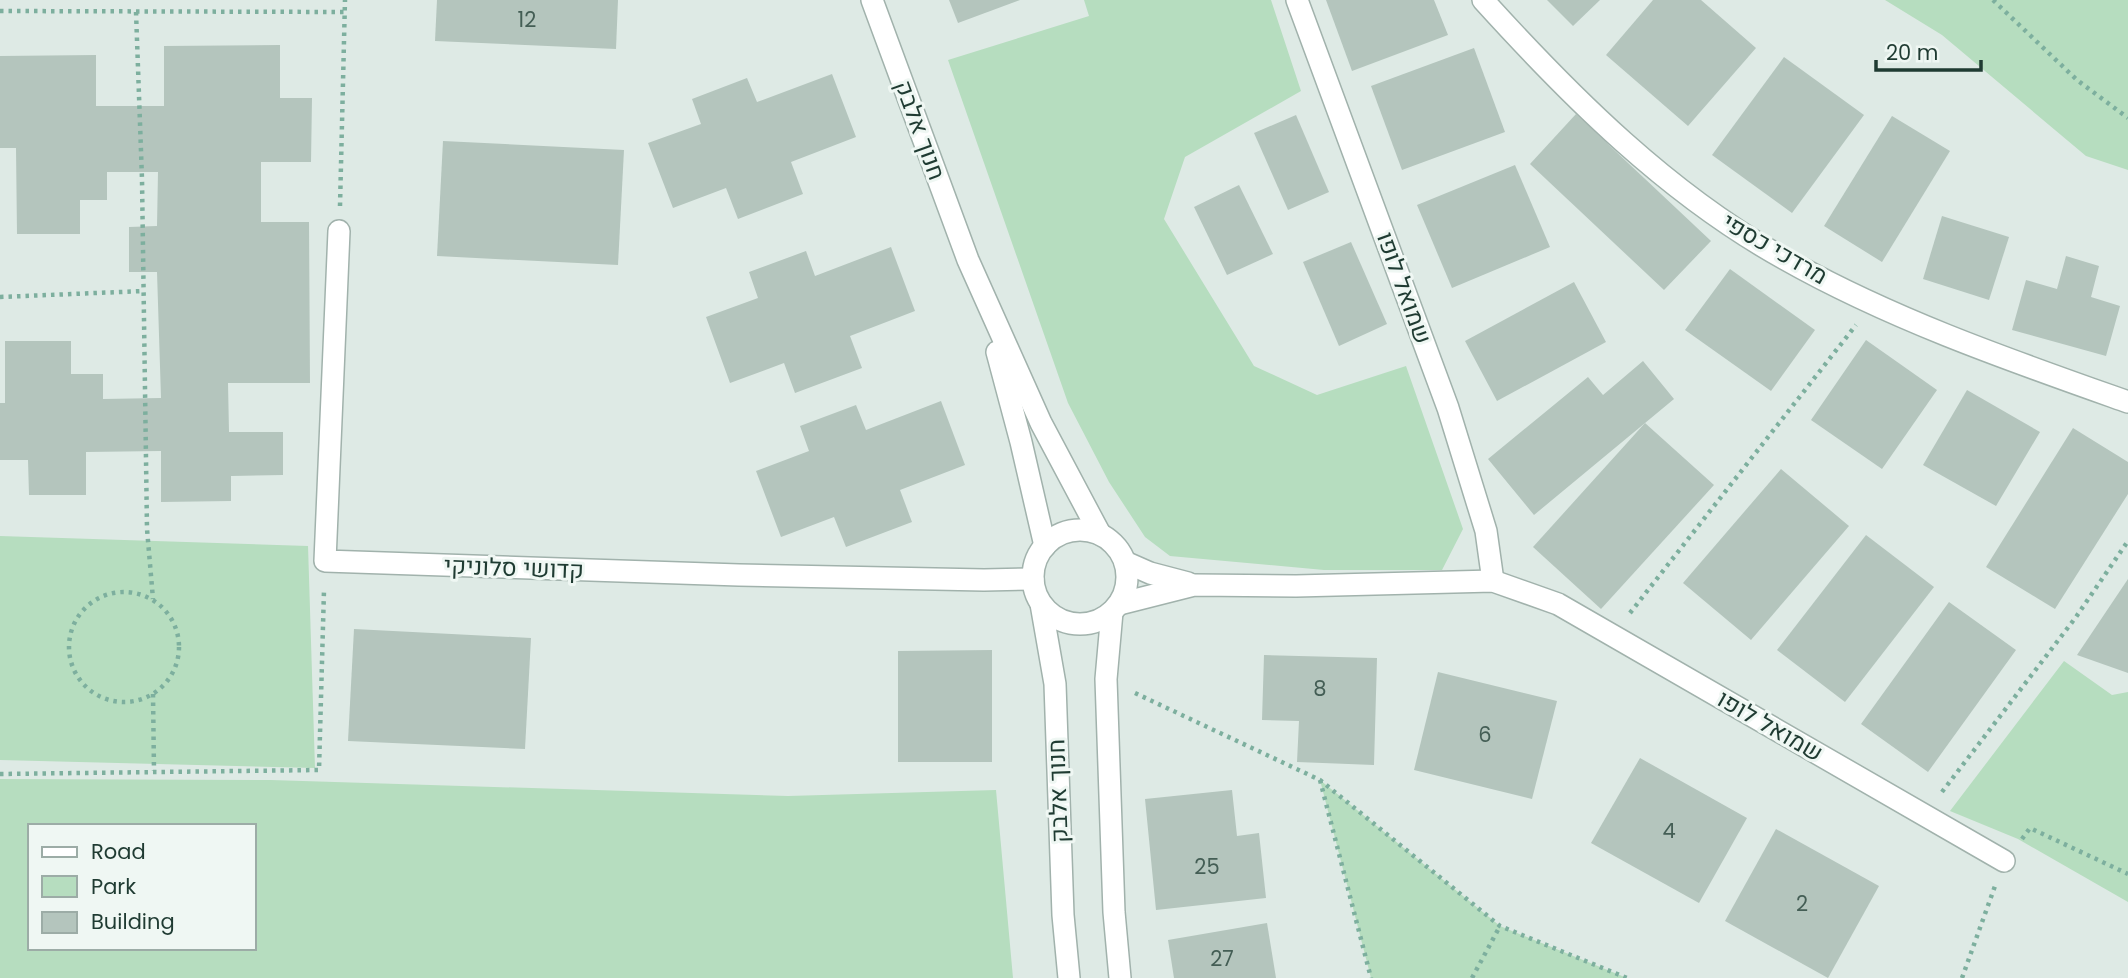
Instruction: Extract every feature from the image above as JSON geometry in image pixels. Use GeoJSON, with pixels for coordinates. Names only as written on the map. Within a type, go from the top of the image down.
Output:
{"type":"FeatureCollection","features":[{"type":"Feature","properties":{"kind":"street","name":"חנוך אלבק"},"geometry":{"type":"LineString","coordinates":[[872,0],[968,260],[1045,433],[1100,534]]}},
{"type":"Feature","properties":{"kind":"street","name":"שמואל לופו"},"geometry":{"type":"LineString","coordinates":[[1297,0],[1448,408],[1486,531],[1493,581]]}},
{"type":"Feature","properties":{"kind":"street","name":"מרדכי כספי"},"geometry":{"type":"LineString","coordinates":[[1483,0],[1595,117],[1700,204],[1784,259],[1873,303],[2013,361],[2128,402]]}},
{"type":"Feature","properties":{"kind":"street"},"geometry":{"type":"LineString","coordinates":[[325,561],[339,231]]}},
{"type":"Feature","properties":{"kind":"street","name":"חנוך אלבק"},"geometry":{"type":"LineString","coordinates":[[968,260],[1018,430],[1045,546]]}},
{"type":"Feature","properties":{"kind":"street"},"geometry":{"type":"LineString","coordinates":[[1075,530],[1100,534],[1116,546],[1125,562],[1127,584],[1115,608],[1093,623],[1066,623],[1052,615],[1041,604],[1033,579],[1035,564],[1045,546],[1056,537],[1075,530]]}},
{"type":"Feature","properties":{"kind":"street","name":"קדושי סלוניקי"},"geometry":{"type":"LineString","coordinates":[[325,561],[753,576],[1033,579]]}},
{"type":"Feature","properties":{"kind":"street","name":"שמואל לופו"},"geometry":{"type":"LineString","coordinates":[[1125,562],[1150,573],[1194,585],[1296,586],[1493,581],[1558,604],[2004,861]]}},
{"type":"Feature","properties":{"kind":"street","name":"שמואל לופו"},"geometry":{"type":"LineString","coordinates":[[1115,608],[1194,585]]}},
{"type":"Feature","properties":{"kind":"street","name":"חנוך אלבק"},"geometry":{"type":"LineString","coordinates":[[1041,604],[1055,684],[1063,915],[1069,978]]}},
{"type":"Feature","properties":{"kind":"street","name":"חנוך אלבק"},"geometry":{"type":"LineString","coordinates":[[1115,608],[1106,679],[1114,912],[1120,978]]}},
{"type":"Feature","properties":{"kind":"path"},"geometry":{"type":"LineString","coordinates":[[339,231],[345,0]]}},
{"type":"Feature","properties":{"kind":"path"},"geometry":{"type":"LineString","coordinates":[[1993,0],[2077,80],[2128,118]]}},
{"type":"Feature","properties":{"kind":"path"},"geometry":{"type":"LineString","coordinates":[[0,11],[344,12]]}},
{"type":"Feature","properties":{"kind":"path"},"geometry":{"type":"LineString","coordinates":[[136,12],[147,529],[153,599]]}},
{"type":"Feature","properties":{"kind":"path"},"geometry":{"type":"LineString","coordinates":[[0,297],[144,291]]}},
{"type":"Feature","properties":{"kind":"path"},"geometry":{"type":"LineString","coordinates":[[1612,636],[1873,303]]}},
{"type":"Feature","properties":{"kind":"path"},"geometry":{"type":"LineString","coordinates":[[1924,815],[2077,617],[2128,541]]}},
{"type":"Feature","properties":{"kind":"path"},"geometry":{"type":"LineString","coordinates":[[0,775],[319,770],[325,561]]}},
{"type":"Feature","properties":{"kind":"path"},"geometry":{"type":"LineString","coordinates":[[124,591],[153,599],[167,612],[176,629],[179,648],[176,667],[165,684],[153,694],[135,701],[116,702],[97,696],[82,684],[68,656],[69,637],[76,618],[88,604],[105,594],[124,591]]}},
{"type":"Feature","properties":{"kind":"path"},"geometry":{"type":"LineString","coordinates":[[1106,679],[1320,780],[1500,926],[1627,978]]}},
{"type":"Feature","properties":{"kind":"path"},"geometry":{"type":"LineString","coordinates":[[153,694],[154,771]]}},
{"type":"Feature","properties":{"kind":"path"},"geometry":{"type":"LineString","coordinates":[[1320,780],[1371,978]]}},
{"type":"Feature","properties":{"kind":"path"},"geometry":{"type":"LineString","coordinates":[[1962,978],[2004,861],[2030,828],[2128,874]]}},
{"type":"Feature","properties":{"kind":"path"},"geometry":{"type":"LineString","coordinates":[[1472,978],[1500,926]]}},
{"type":"Feature","properties":{"kind":"green space"},"geometry":{"type":"Polygon","coordinates":[[[1084,0],[1271,0],[1301,91],[1185,157],[1164,219],[1254,366],[1317,395],[1406,366],[1463,529],[1442,570],[1324,570],[1170,556],[1145,537],[1109,482],[1068,403],[948,60],[1089,16],[1084,0]]]}},
{"type":"Feature","properties":{"kind":"green space"},"geometry":{"type":"Polygon","coordinates":[[[1885,0],[2128,0],[2128,170],[2086,156],[1942,35],[1885,0]]]}},
{"type":"Feature","properties":{"kind":"green space"},"geometry":{"type":"Polygon","coordinates":[[[0,536],[308,546],[315,768],[0,760],[0,536]]]}},
{"type":"Feature","properties":{"kind":"green space"},"geometry":{"type":"Polygon","coordinates":[[[2064,661],[2112,695],[2128,692],[2128,902],[2018,839],[1950,811],[2064,661]]]}},
{"type":"Feature","properties":{"kind":"green space"},"geometry":{"type":"Polygon","coordinates":[[[0,779],[271,780],[788,796],[996,790],[1013,978],[0,978],[0,779]]]}},
{"type":"Feature","properties":{"kind":"green space"},"geometry":{"type":"Polygon","coordinates":[[[1320,780],[1500,926],[1627,978],[1371,978],[1320,780]]]}},
{"type":"Feature","properties":{"kind":"building"},"geometry":{"type":"Polygon","coordinates":[[[437,0],[618,0],[616,49],[435,41],[437,0]]]}},
{"type":"Feature","properties":{"kind":"building"},"geometry":{"type":"Polygon","coordinates":[[[949,0],[1020,0],[958,23],[949,0]]]}},
{"type":"Feature","properties":{"kind":"building"},"geometry":{"type":"Polygon","coordinates":[[[1326,0],[1434,0],[1448,35],[1352,71],[1326,0]]]}},
{"type":"Feature","properties":{"kind":"building"},"geometry":{"type":"Polygon","coordinates":[[[1547,0],[1600,0],[1573,26],[1547,0]]]}},
{"type":"Feature","properties":{"kind":"building"},"geometry":{"type":"Polygon","coordinates":[[[1653,0],[1701,0],[1756,48],[1688,126],[1606,55],[1653,0]]]}},
{"type":"Feature","properties":{"kind":"building"},"geometry":{"type":"Polygon","coordinates":[[[280,45],[280,98],[312,98],[311,162],[261,162],[261,222],[309,222],[310,383],[228,383],[229,432],[283,432],[283,475],[231,476],[231,501],[161,502],[161,451],[86,452],[86,495],[29,495],[28,460],[0,460],[0,403],[5,403],[5,341],[71,341],[71,374],[103,374],[103,399],[161,398],[157,272],[129,272],[129,227],[157,226],[158,172],[107,172],[107,200],[80,200],[80,234],[17,234],[16,148],[0,148],[0,56],[96,55],[96,106],[164,106],[164,46],[280,45]]]}},
{"type":"Feature","properties":{"kind":"building"},"geometry":{"type":"Polygon","coordinates":[[[1474,48],[1505,132],[1402,170],[1371,86],[1474,48]]]}},
{"type":"Feature","properties":{"kind":"building"},"geometry":{"type":"Polygon","coordinates":[[[1784,57],[1864,115],[1792,213],[1712,155],[1784,57]]]}},
{"type":"Feature","properties":{"kind":"building"},"geometry":{"type":"Polygon","coordinates":[[[832,74],[856,137],[791,162],[803,194],[738,219],[726,188],[673,208],[648,143],[701,124],[692,99],[747,78],[757,102],[832,74]]]}},
{"type":"Feature","properties":{"kind":"building"},"geometry":{"type":"Polygon","coordinates":[[[1576,114],[1711,241],[1664,290],[1530,164],[1576,114]]]}},
{"type":"Feature","properties":{"kind":"building"},"geometry":{"type":"Polygon","coordinates":[[[1296,115],[1329,192],[1288,210],[1254,133],[1296,115]]]}},
{"type":"Feature","properties":{"kind":"building"},"geometry":{"type":"Polygon","coordinates":[[[1892,116],[1950,151],[1882,262],[1824,226],[1892,116]]]}},
{"type":"Feature","properties":{"kind":"building"},"geometry":{"type":"Polygon","coordinates":[[[443,141],[624,150],[618,265],[437,256],[443,141]]]}},
{"type":"Feature","properties":{"kind":"building"},"geometry":{"type":"Polygon","coordinates":[[[1515,165],[1550,247],[1452,288],[1417,205],[1515,165]]]}},
{"type":"Feature","properties":{"kind":"building"},"geometry":{"type":"Polygon","coordinates":[[[1239,185],[1273,254],[1227,275],[1194,207],[1239,185]]]}},
{"type":"Feature","properties":{"kind":"building"},"geometry":{"type":"Polygon","coordinates":[[[1942,216],[2009,237],[1989,300],[1923,279],[1942,216]]]}},
{"type":"Feature","properties":{"kind":"building"},"geometry":{"type":"Polygon","coordinates":[[[1351,242],[1387,324],[1339,346],[1303,262],[1351,242]]]}},
{"type":"Feature","properties":{"kind":"building"},"geometry":{"type":"Polygon","coordinates":[[[891,247],[915,311],[850,336],[862,368],[795,393],[784,363],[730,383],[706,317],[758,298],[749,272],[806,251],[815,276],[891,247]]]}},
{"type":"Feature","properties":{"kind":"building"},"geometry":{"type":"Polygon","coordinates":[[[2066,256],[2099,266],[2091,297],[2120,306],[2106,356],[2012,330],[2026,280],[2057,289],[2066,256]]]}},
{"type":"Feature","properties":{"kind":"building"},"geometry":{"type":"Polygon","coordinates":[[[1730,269],[1815,330],[1771,391],[1685,330],[1730,269]]]}},
{"type":"Feature","properties":{"kind":"building"},"geometry":{"type":"Polygon","coordinates":[[[1574,282],[1606,342],[1497,401],[1465,341],[1574,282]]]}},
{"type":"Feature","properties":{"kind":"building"},"geometry":{"type":"Polygon","coordinates":[[[1866,340],[1937,390],[1882,469],[1811,420],[1866,340]]]}},
{"type":"Feature","properties":{"kind":"building"},"geometry":{"type":"Polygon","coordinates":[[[1643,361],[1674,399],[1534,515],[1488,459],[1588,377],[1603,395],[1643,361]]]}},
{"type":"Feature","properties":{"kind":"building"},"geometry":{"type":"Polygon","coordinates":[[[1967,390],[2040,432],[1996,506],[1923,465],[1967,390]]]}},
{"type":"Feature","properties":{"kind":"building"},"geometry":{"type":"Polygon","coordinates":[[[941,401],[965,465],[900,490],[912,522],[846,547],[834,517],[781,537],[756,471],[809,451],[800,426],[856,405],[866,430],[941,401]]]}},
{"type":"Feature","properties":{"kind":"building"},"geometry":{"type":"Polygon","coordinates":[[[1645,423],[1714,485],[1601,609],[1533,547],[1645,423]]]}},
{"type":"Feature","properties":{"kind":"building"},"geometry":{"type":"Polygon","coordinates":[[[2073,428],[2128,462],[2128,494],[2055,609],[1986,567],[2073,428]]]}},
{"type":"Feature","properties":{"kind":"building"},"geometry":{"type":"Polygon","coordinates":[[[1781,469],[1849,526],[1751,640],[1683,583],[1781,469]]]}},
{"type":"Feature","properties":{"kind":"building"},"geometry":{"type":"Polygon","coordinates":[[[1866,535],[1934,587],[1845,702],[1777,650],[1866,535]]]}},
{"type":"Feature","properties":{"kind":"building"},"geometry":{"type":"Polygon","coordinates":[[[2128,579],[2128,673],[2077,655],[2128,579]]]}},
{"type":"Feature","properties":{"kind":"building"},"geometry":{"type":"Polygon","coordinates":[[[1949,602],[2016,650],[1928,772],[1861,724],[1949,602]]]}},
{"type":"Feature","properties":{"kind":"building"},"geometry":{"type":"Polygon","coordinates":[[[354,629],[531,638],[525,749],[348,741],[354,629]]]}},
{"type":"Feature","properties":{"kind":"building"},"geometry":{"type":"Polygon","coordinates":[[[992,650],[992,762],[898,762],[898,651],[992,650]]]}},
{"type":"Feature","properties":{"kind":"building"},"geometry":{"type":"Polygon","coordinates":[[[1264,655],[1377,658],[1374,765],[1297,762],[1299,721],[1262,720],[1264,655]]]}},
{"type":"Feature","properties":{"kind":"building"},"geometry":{"type":"Polygon","coordinates":[[[1438,672],[1557,701],[1532,799],[1414,770],[1438,672]]]}},
{"type":"Feature","properties":{"kind":"building"},"geometry":{"type":"Polygon","coordinates":[[[1640,758],[1747,818],[1699,903],[1591,843],[1640,758]]]}},
{"type":"Feature","properties":{"kind":"building"},"geometry":{"type":"Polygon","coordinates":[[[1232,790],[1237,836],[1259,833],[1266,898],[1156,910],[1145,799],[1232,790]]]}},
{"type":"Feature","properties":{"kind":"building"},"geometry":{"type":"Polygon","coordinates":[[[1776,829],[1879,886],[1828,978],[1725,921],[1776,829]]]}},
{"type":"Feature","properties":{"kind":"building"},"geometry":{"type":"Polygon","coordinates":[[[1267,923],[1276,978],[1174,978],[1168,940],[1267,923]]]}}]}
